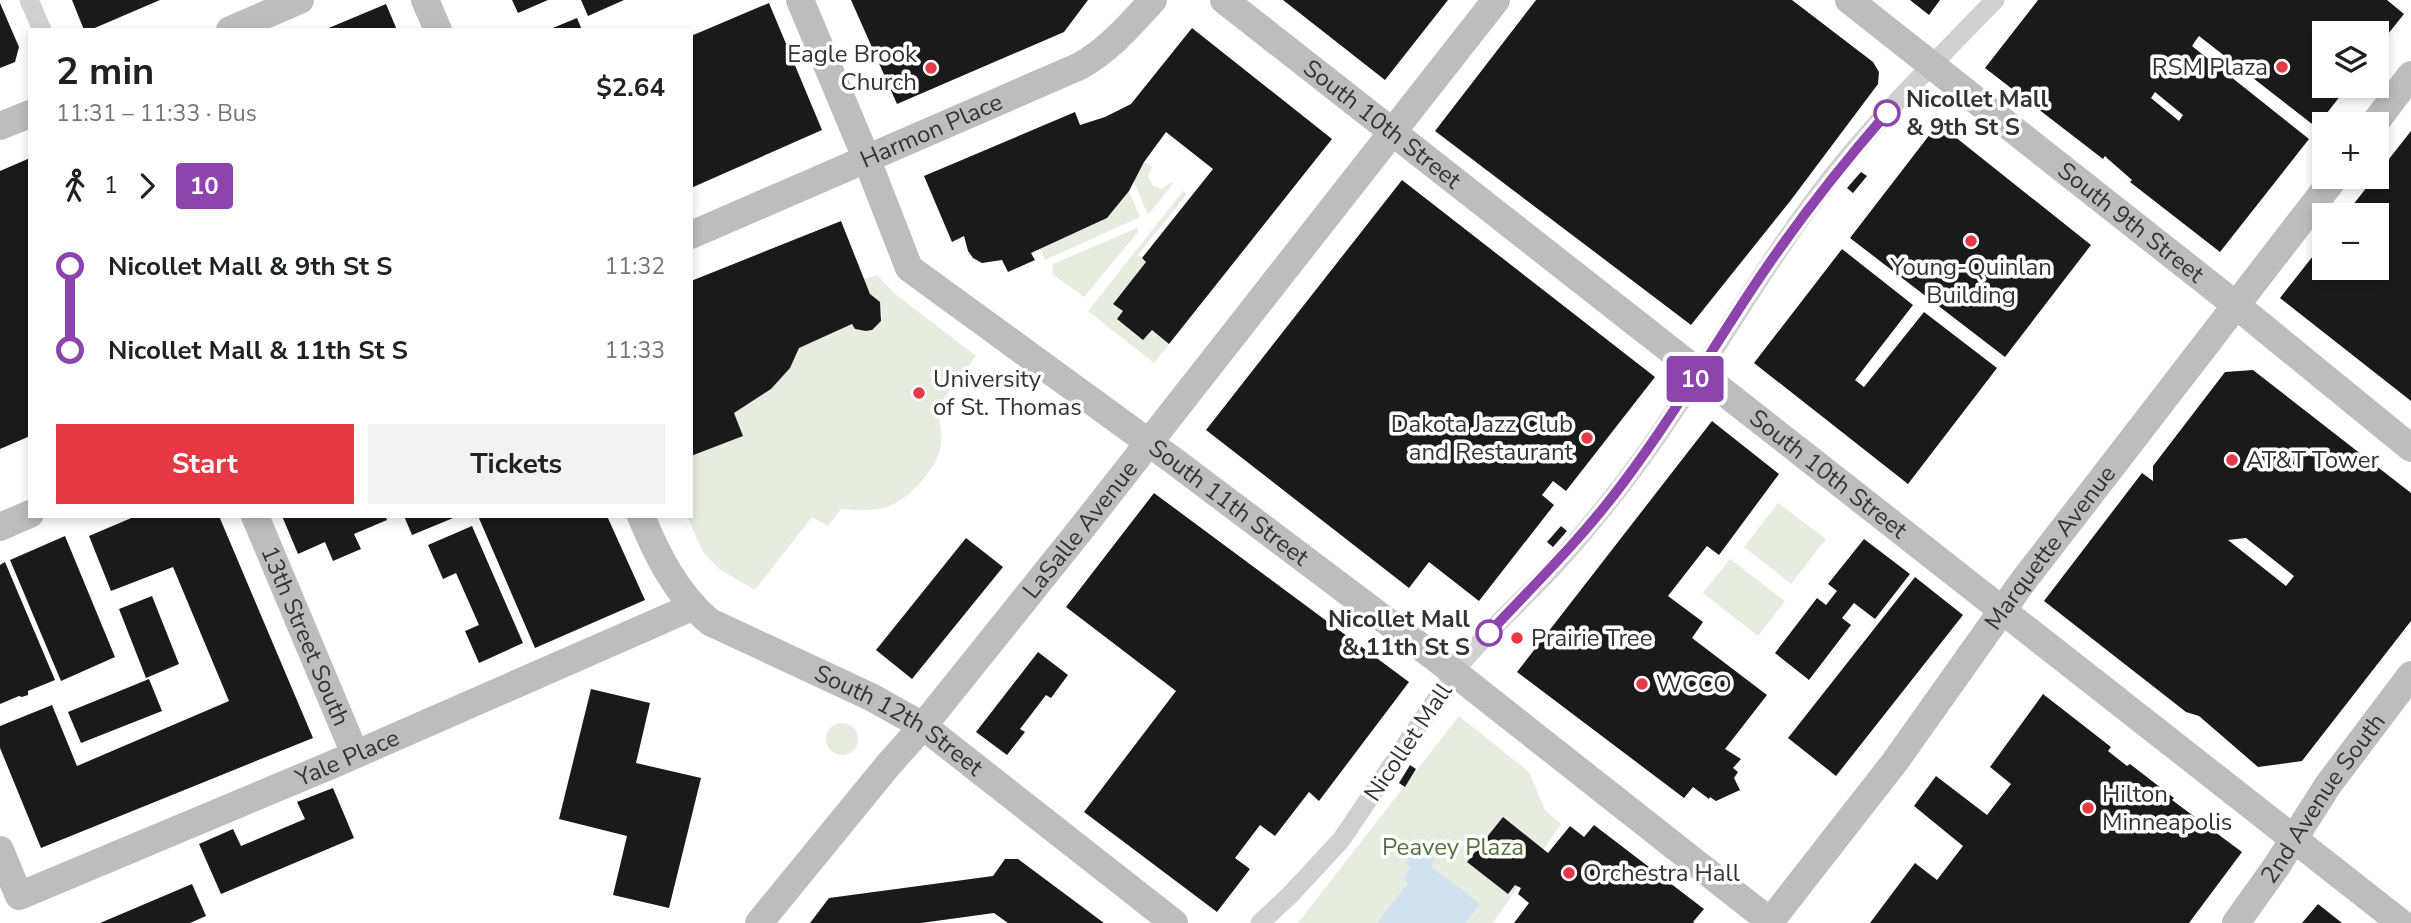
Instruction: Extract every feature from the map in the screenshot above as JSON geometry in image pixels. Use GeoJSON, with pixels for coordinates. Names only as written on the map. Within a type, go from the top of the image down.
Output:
{"type":"FeatureCollection","features":[{"type":"Feature","properties":{"kind":"street"},"geometry":{"type":"LineString","coordinates":[[29,0],[41,28]]}},
{"type":"Feature","properties":{"kind":"street"},"geometry":{"type":"LineString","coordinates":[[235,28],[300,0]]}},
{"type":"Feature","properties":{"kind":"street"},"geometry":{"type":"LineString","coordinates":[[425,0],[437,28]]}},
{"type":"Feature","properties":{"kind":"street","name":"South 11th Street"},"geometry":{"type":"LineString","coordinates":[[800,0],[909,268],[1149,443],[1454,673],[1771,923]]}},
{"type":"Feature","properties":{"kind":"street","name":"Harmon Place"},"geometry":{"type":"LineString","coordinates":[[693,234],[1097,57],[1112,46],[1153,0]]}},
{"type":"Feature","properties":{"kind":"street","name":"South 10th Street"},"geometry":{"type":"LineString","coordinates":[[1224,0],[2400,923]]}},
{"type":"Feature","properties":{"kind":"street","name":"LaSalle Avenue"},"geometry":{"type":"LineString","coordinates":[[759,923],[923,726],[1149,443],[1496,0]]}},
{"type":"Feature","properties":{"kind":"street","name":"South 9th Street"},"geometry":{"type":"LineString","coordinates":[[1849,0],[2237,306],[2411,448]]}},
{"type":"Feature","properties":{"kind":"street","name":"Nicollet Mall"},"geometry":{"type":"LineString","coordinates":[[1260,923],[1341,840],[1454,673],[1476,646],[1544,577],[1604,508],[1646,452],[1752,288],[1830,179],[1931,66],[1995,0]]}},
{"type":"Feature","properties":{"kind":"street"},"geometry":{"type":"LineString","coordinates":[[2383,112],[2411,75]]}},
{"type":"Feature","properties":{"kind":"street"},"geometry":{"type":"LineString","coordinates":[[0,126],[28,115]]}},
{"type":"Feature","properties":{"kind":"street","name":"Marquette Avenue"},"geometry":{"type":"LineString","coordinates":[[1771,923],[1894,763],[2002,610],[2326,189]]}},
{"type":"Feature","properties":{"kind":"street"},"geometry":{"type":"LineString","coordinates":[[0,527],[28,515]]}},
{"type":"Feature","properties":{"kind":"street","name":"13th Street South"},"geometry":{"type":"LineString","coordinates":[[256,518],[355,754]]}},
{"type":"Feature","properties":{"kind":"street","name":"South 12th Street"},"geometry":{"type":"LineString","coordinates":[[642,518],[656,552],[692,607],[710,622],[871,697],[923,726],[1174,923]]}},
{"type":"Feature","properties":{"kind":"street","name":"Yale Place"},"geometry":{"type":"LineString","coordinates":[[10,900],[692,607]]}},
{"type":"Feature","properties":{"kind":"street","name":"2nd Avenue South"},"geometry":{"type":"LineString","coordinates":[[2236,923],[2350,755],[2411,675]]}},
{"type":"Feature","properties":{"kind":"street"},"geometry":{"type":"LineString","coordinates":[[0,850],[10,900]]}},
{"type":"Feature","properties":{"kind":"green space"},"geometry":{"type":"Polygon","coordinates":[[[1117,141],[1152,167],[1148,177],[1153,186],[1162,189],[1171,182],[1173,184],[1148,215],[1117,141]]]}},
{"type":"Feature","properties":{"kind":"green space"},"geometry":{"type":"Polygon","coordinates":[[[1129,191],[1140,217],[1045,260],[1040,249],[1107,218],[1129,191]]]}},
{"type":"Feature","properties":{"kind":"green space"},"geometry":{"type":"Polygon","coordinates":[[[1183,191],[1187,194],[1138,255],[1146,262],[1113,303],[1123,311],[1117,319],[1143,340],[1152,330],[1169,344],[1154,363],[1088,311],[1183,191]]]}},
{"type":"Feature","properties":{"kind":"green space"},"geometry":{"type":"Polygon","coordinates":[[[1137,228],[1138,232],[1084,297],[1052,274],[1053,264],[1137,228]]]}},
{"type":"Feature","properties":{"kind":"green space"},"geometry":{"type":"Polygon","coordinates":[[[877,275],[894,293],[976,356],[938,407],[940,450],[931,469],[916,487],[889,506],[874,510],[841,509],[828,526],[812,517],[755,590],[719,569],[703,552],[688,518],[693,518],[693,455],[743,436],[734,413],[764,393],[780,378],[799,348],[852,324],[855,329],[864,331],[877,325],[882,317],[882,309],[869,292],[864,279],[877,275]]]}},
{"type":"Feature","properties":{"kind":"green space"},"geometry":{"type":"Polygon","coordinates":[[[1778,503],[1826,539],[1791,584],[1744,547],[1778,503]]]}},
{"type":"Feature","properties":{"kind":"green space"},"geometry":{"type":"Polygon","coordinates":[[[1730,559],[1785,601],[1758,636],[1703,593],[1730,559]]]}},
{"type":"Feature","properties":{"kind":"green space","name":"Peavey Plaza"},"geometry":{"type":"Polygon","coordinates":[[[1459,716],[1529,772],[1545,810],[1561,824],[1493,923],[1298,923],[1459,716]]]}},
{"type":"Feature","properties":{"kind":"green space"},"geometry":{"type":"Polygon","coordinates":[[[842,723],[853,728],[858,739],[853,750],[842,755],[831,750],[826,739],[831,728],[842,723]]]}},
{"type":"Feature","properties":{"kind":"water"},"geometry":{"type":"Polygon","coordinates":[[[1417,846],[1435,860],[1430,866],[1480,904],[1465,923],[1377,923],[1408,883],[1403,878],[1411,867],[1406,863],[1417,846]]]}},
{"type":"Feature","properties":{"kind":"building"},"geometry":{"type":"Polygon","coordinates":[[[72,0],[160,0],[95,28],[83,28],[72,0]]]}},
{"type":"Feature","properties":{"kind":"building"},"geometry":{"type":"Polygon","coordinates":[[[512,0],[548,0],[518,13],[512,0]]]}},
{"type":"Feature","properties":{"kind":"building"},"geometry":{"type":"Polygon","coordinates":[[[581,0],[624,0],[588,16],[581,0]]]}},
{"type":"Feature","properties":{"kind":"building","name":"Eagle Brook Church"},"geometry":{"type":"Polygon","coordinates":[[[851,0],[1088,0],[1064,32],[897,104],[851,0]]]}},
{"type":"Feature","properties":{"kind":"building"},"geometry":{"type":"Polygon","coordinates":[[[1283,0],[1448,0],[1385,80],[1283,0]]]}},
{"type":"Feature","properties":{"kind":"building"},"geometry":{"type":"Polygon","coordinates":[[[1536,0],[1792,0],[1873,62],[1879,72],[1878,84],[1791,200],[1691,325],[1435,131],[1536,0]]]}},
{"type":"Feature","properties":{"kind":"building"},"geometry":{"type":"Polygon","coordinates":[[[1910,0],[1940,0],[1929,15],[1910,0]]]}},
{"type":"Feature","properties":{"kind":"building"},"geometry":{"type":"Polygon","coordinates":[[[2038,0],[2387,0],[2404,14],[2389,33],[2389,21],[2312,21],[2312,98],[2339,98],[2328,112],[2312,112],[2312,124],[2199,36],[2192,46],[2309,139],[2220,252],[2130,182],[2132,180],[2105,156],[2103,159],[1985,68],[2038,0]],[[2155,92],[2151,98],[2179,121],[2183,115],[2155,92]]]}},
{"type":"Feature","properties":{"kind":"building"},"geometry":{"type":"Polygon","coordinates":[[[0,3],[19,47],[15,62],[0,68],[0,3]]]}},
{"type":"Feature","properties":{"kind":"building"},"geometry":{"type":"Polygon","coordinates":[[[769,3],[822,130],[693,187],[693,35],[769,3]]]}},
{"type":"Feature","properties":{"kind":"building"},"geometry":{"type":"Polygon","coordinates":[[[386,4],[396,28],[329,28],[386,4]]]}},
{"type":"Feature","properties":{"kind":"building"},"geometry":{"type":"Polygon","coordinates":[[[577,18],[581,28],[553,28],[577,18]]]}},
{"type":"Feature","properties":{"kind":"building"},"geometry":{"type":"Polygon","coordinates":[[[1192,28],[1332,139],[1169,344],[1152,330],[1143,340],[1117,319],[1123,311],[1113,304],[1146,262],[1142,258],[1213,169],[1166,132],[1144,162],[1129,191],[1107,218],[1031,253],[1035,260],[1008,272],[1002,260],[982,263],[973,258],[964,236],[952,242],[924,176],[1075,112],[1080,125],[1105,117],[1131,104],[1192,28]]]}},
{"type":"Feature","properties":{"kind":"building","name":"Young-Quinlan Building"},"geometry":{"type":"Polygon","coordinates":[[[1944,128],[2091,245],[2005,357],[1850,238],[1934,129],[1944,128]]]}},
{"type":"Feature","properties":{"kind":"building"},"geometry":{"type":"Polygon","coordinates":[[[2411,131],[2411,401],[2280,298],[2312,257],[2312,280],[2389,280],[2389,203],[2354,203],[2365,189],[2389,189],[2389,159],[2411,131]]]}},
{"type":"Feature","properties":{"kind":"building"},"geometry":{"type":"Polygon","coordinates":[[[28,159],[28,437],[0,449],[0,171],[28,159]]]}},
{"type":"Feature","properties":{"kind":"building"},"geometry":{"type":"Polygon","coordinates":[[[1861,172],[1867,176],[1853,193],[1847,188],[1861,172]]]}},
{"type":"Feature","properties":{"kind":"building"},"geometry":{"type":"Polygon","coordinates":[[[1402,180],[1655,377],[1566,491],[1553,481],[1542,495],[1554,505],[1479,601],[1429,562],[1409,588],[1206,430],[1402,180]]]}},
{"type":"Feature","properties":{"kind":"building"},"geometry":{"type":"Polygon","coordinates":[[[841,221],[870,294],[880,302],[881,321],[872,330],[866,331],[855,329],[852,324],[799,348],[790,368],[771,389],[734,413],[743,436],[693,455],[693,280],[841,221]]]}},
{"type":"Feature","properties":{"kind":"building"},"geometry":{"type":"Polygon","coordinates":[[[1842,249],[1913,305],[1855,380],[1864,387],[1924,312],[1997,368],[1908,484],[1754,363],[1842,249]]]}},
{"type":"Feature","properties":{"kind":"building"},"geometry":{"type":"Polygon","coordinates":[[[2253,370],[2411,493],[2411,621],[2302,761],[2258,767],[2199,716],[2186,712],[2044,601],[2142,473],[2153,481],[2153,466],[2225,372],[2253,370]],[[2246,538],[2228,540],[2286,586],[2294,576],[2246,538]]]}},
{"type":"Feature","properties":{"kind":"building","name":"WCCO"},"geometry":{"type":"Polygon","coordinates":[[[1712,421],[1779,474],[1719,555],[1707,546],[1668,596],[1703,622],[1692,638],[1767,695],[1725,749],[1741,759],[1733,768],[1738,772],[1734,778],[1740,790],[1716,801],[1693,787],[1684,798],[1517,672],[1712,421]]]}},
{"type":"Feature","properties":{"kind":"building"},"geometry":{"type":"Polygon","coordinates":[[[1154,493],[1409,682],[1319,801],[1309,792],[1275,836],[1260,825],[1235,858],[1250,869],[1217,912],[1084,812],[1176,691],[1066,607],[1154,493]]]}},
{"type":"Feature","properties":{"kind":"building"},"geometry":{"type":"Polygon","coordinates":[[[131,518],[220,518],[313,738],[41,848],[0,748],[0,726],[52,705],[77,766],[229,701],[173,567],[111,591],[89,536],[131,518]]]}},
{"type":"Feature","properties":{"kind":"building"},"geometry":{"type":"Polygon","coordinates":[[[283,518],[387,520],[354,534],[361,549],[333,561],[325,542],[298,554],[283,518]]]}},
{"type":"Feature","properties":{"kind":"building"},"geometry":{"type":"Polygon","coordinates":[[[405,518],[453,518],[412,535],[405,518]]]}},
{"type":"Feature","properties":{"kind":"building"},"geometry":{"type":"Polygon","coordinates":[[[479,518],[608,518],[645,600],[535,648],[479,518]]]}},
{"type":"Feature","properties":{"kind":"building"},"geometry":{"type":"Polygon","coordinates":[[[472,526],[523,643],[479,663],[465,631],[479,625],[456,573],[443,579],[428,545],[472,526]]]}},
{"type":"Feature","properties":{"kind":"building"},"geometry":{"type":"Polygon","coordinates":[[[1561,526],[1567,531],[1553,547],[1547,542],[1561,526]]]}},
{"type":"Feature","properties":{"kind":"building"},"geometry":{"type":"Polygon","coordinates":[[[65,536],[115,657],[61,681],[10,560],[65,536]]]}},
{"type":"Feature","properties":{"kind":"building"},"geometry":{"type":"Polygon","coordinates":[[[966,538],[1003,567],[912,679],[876,650],[966,538]]]}},
{"type":"Feature","properties":{"kind":"building"},"geometry":{"type":"Polygon","coordinates":[[[1864,539],[1910,574],[1875,619],[1854,603],[1842,618],[1851,625],[1809,680],[1775,653],[1817,598],[1826,605],[1837,591],[1828,584],[1864,539]]]}},
{"type":"Feature","properties":{"kind":"building"},"geometry":{"type":"Polygon","coordinates":[[[5,562],[55,680],[28,691],[28,695],[0,704],[0,565],[5,562]]]}},
{"type":"Feature","properties":{"kind":"building"},"geometry":{"type":"Polygon","coordinates":[[[1915,577],[1963,615],[1836,776],[1788,738],[1915,577]]]}},
{"type":"Feature","properties":{"kind":"building"},"geometry":{"type":"Polygon","coordinates":[[[152,596],[179,664],[146,678],[119,609],[152,596]]]}},
{"type":"Feature","properties":{"kind":"building"},"geometry":{"type":"Polygon","coordinates":[[[1038,652],[1068,675],[1051,698],[1046,695],[1020,729],[1025,732],[1007,755],[976,732],[1038,652]]]}},
{"type":"Feature","properties":{"kind":"building"},"geometry":{"type":"Polygon","coordinates":[[[149,679],[162,711],[81,743],[68,712],[149,679]]]}},
{"type":"Feature","properties":{"kind":"building"},"geometry":{"type":"Polygon","coordinates":[[[591,689],[650,703],[636,763],[701,778],[669,908],[613,895],[627,836],[559,819],[591,689]]]}},
{"type":"Feature","properties":{"kind":"building","name":"Hilton Minneapolis"},"geometry":{"type":"Polygon","coordinates":[[[2043,694],[2111,747],[2108,751],[2127,766],[2130,764],[2174,798],[2172,800],[2242,852],[2189,923],[1870,923],[1915,863],[1937,880],[1963,846],[1914,806],[1936,776],[1987,815],[2011,784],[1990,767],[2043,694]]]}},
{"type":"Feature","properties":{"kind":"building"},"geometry":{"type":"Polygon","coordinates":[[[1410,765],[1416,769],[1405,787],[1399,783],[1410,765]]]}},
{"type":"Feature","properties":{"kind":"building"},"geometry":{"type":"Polygon","coordinates":[[[333,788],[354,838],[221,894],[199,844],[233,829],[241,846],[305,819],[297,802],[333,788]]]}},
{"type":"Feature","properties":{"kind":"building","name":"Orchestra Hall"},"geometry":{"type":"Polygon","coordinates":[[[1503,817],[1548,853],[1570,826],[1584,837],[1594,825],[1704,909],[1693,922],[1695,923],[1514,923],[1529,903],[1518,894],[1521,888],[1515,885],[1508,894],[1467,862],[1503,817]]]}},
{"type":"Feature","properties":{"kind":"building"},"geometry":{"type":"Polygon","coordinates":[[[1005,859],[1018,859],[1104,923],[1008,923],[994,913],[921,923],[810,923],[829,898],[993,876],[1005,859]]]}},
{"type":"Feature","properties":{"kind":"building"},"geometry":{"type":"Polygon","coordinates":[[[192,884],[206,916],[190,923],[100,923],[192,884]]]}},
{"type":"Feature","properties":{"kind":"building"},"geometry":{"type":"Polygon","coordinates":[[[2318,904],[2342,923],[2302,923],[2318,904]]]}},
{"type":"Feature","properties":{"kind":"bus line","name":"10"},"geometry":{"type":"LineString","coordinates":[[1489,633],[1544,577],[1624,483],[1787,238],[1830,179],[1887,113]]}},
{"type":"Feature","properties":{"kind":"place","name":"RSM Plaza"},"geometry":{"type":"Point","coordinates":[2282,67]}},
{"type":"Feature","properties":{"kind":"place","name":"Eagle Brook Church"},"geometry":{"type":"Point","coordinates":[931,68]}},
{"type":"Feature","properties":{"kind":"place","name":"Nicollet Mall & 9th St S"},"geometry":{"type":"Point","coordinates":[1887,113]}},
{"type":"Feature","properties":{"kind":"place","name":"Young-Quinlan Building"},"geometry":{"type":"Point","coordinates":[1971,241]}},
{"type":"Feature","properties":{"kind":"place","name":"University of St. Thomas"},"geometry":{"type":"Point","coordinates":[919,393]}},
{"type":"Feature","properties":{"kind":"place","name":"Dakota Jazz Club and Restaurant"},"geometry":{"type":"Point","coordinates":[1587,438]}},
{"type":"Feature","properties":{"kind":"place","name":"AT&T Tower"},"geometry":{"type":"Point","coordinates":[2232,460]}},
{"type":"Feature","properties":{"kind":"place","name":"Nicollet Mall & 11th St S"},"geometry":{"type":"Point","coordinates":[1489,633]}},
{"type":"Feature","properties":{"kind":"place","name":"Prairie Tree"},"geometry":{"type":"Point","coordinates":[1517,638]}},
{"type":"Feature","properties":{"kind":"place","name":"WCCO"},"geometry":{"type":"Point","coordinates":[1642,684]}},
{"type":"Feature","properties":{"kind":"place","name":"Hilton Minneapolis"},"geometry":{"type":"Point","coordinates":[2088,808]}},
{"type":"Feature","properties":{"kind":"place","name":"Orchestra Hall"},"geometry":{"type":"Point","coordinates":[1569,873]}}]}
